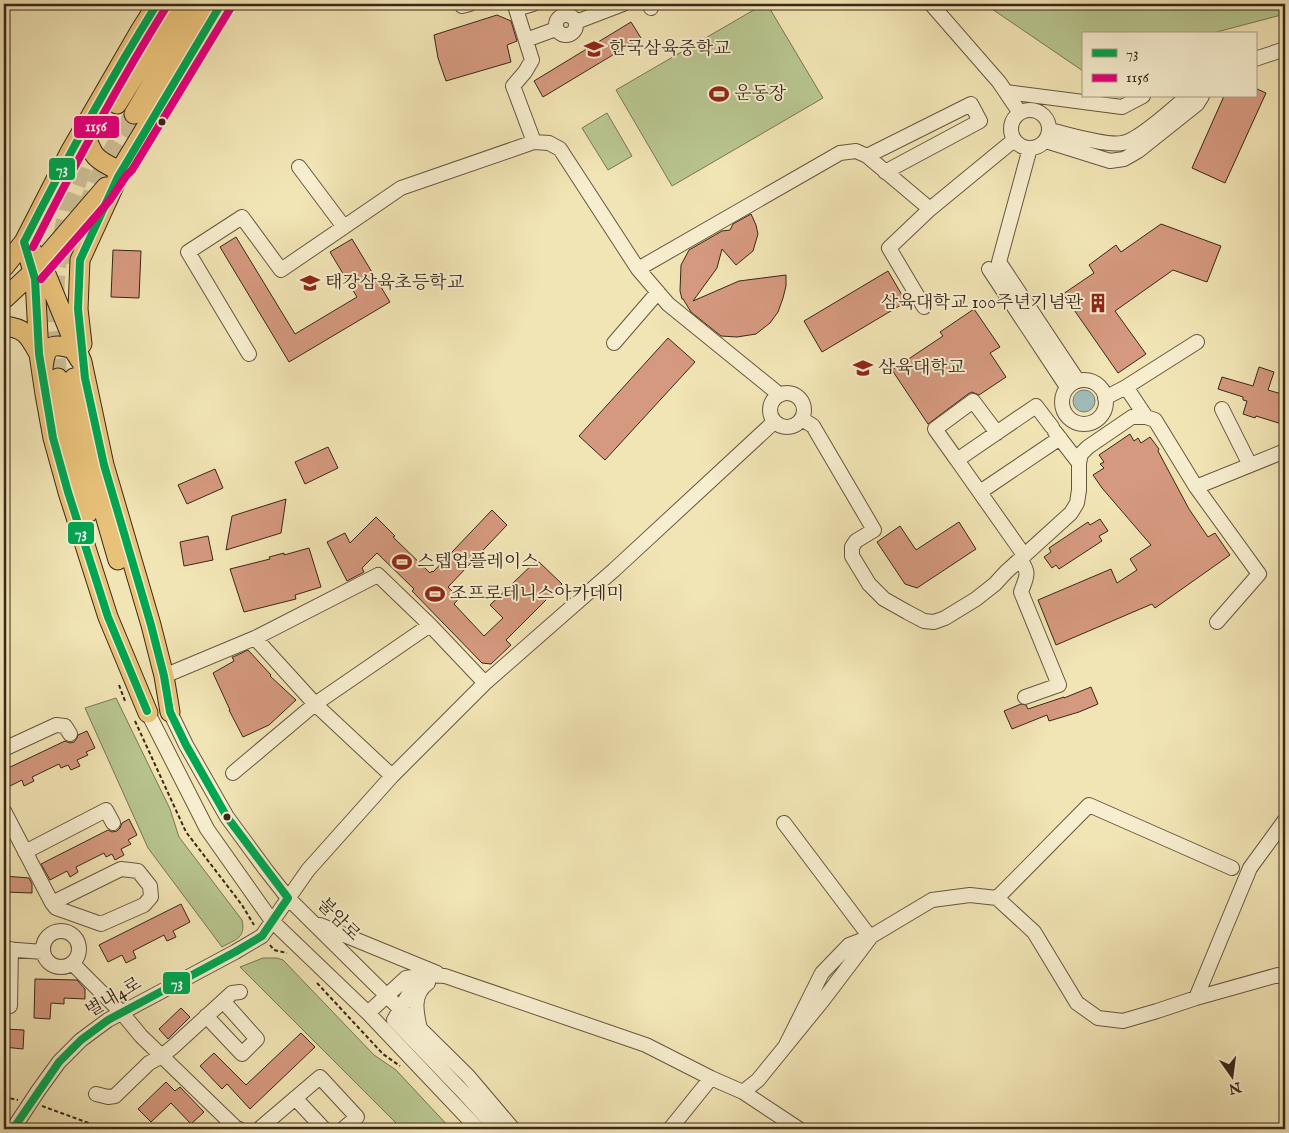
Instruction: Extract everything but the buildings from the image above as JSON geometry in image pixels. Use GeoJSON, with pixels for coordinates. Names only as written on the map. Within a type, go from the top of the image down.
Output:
{"type":"FeatureCollection","features":[{"type":"Feature","properties":{"kind":"main road"},"geometry":{"type":"LineString","coordinates":[[4,267],[24,242],[70,152],[157,4]]}},
{"type":"Feature","properties":{"kind":"main road"},"geometry":{"type":"LineString","coordinates":[[117,104],[179,4]]}},
{"type":"Feature","properties":{"kind":"main road"},"geometry":{"type":"LineString","coordinates":[[134,114],[199,4]]}},
{"type":"Feature","properties":{"kind":"main road"},"geometry":{"type":"LineString","coordinates":[[4,299],[37,267],[102,194],[121,167],[221,4]]}},
{"type":"Feature","properties":{"kind":"main road"},"geometry":{"type":"LineString","coordinates":[[83,129],[92,153],[102,162],[121,167]]}},
{"type":"Feature","properties":{"kind":"main road"},"geometry":{"type":"LineString","coordinates":[[121,167],[80,260],[78,309],[52,438],[108,617],[148,713]]}},
{"type":"Feature","properties":{"kind":"main road"},"geometry":{"type":"LineString","coordinates":[[24,242],[74,340],[82,362],[65,377]]}},
{"type":"Feature","properties":{"kind":"main road"},"geometry":{"type":"LineString","coordinates":[[37,267],[40,354]]}},
{"type":"Feature","properties":{"kind":"main road"},"geometry":{"type":"LineString","coordinates":[[4,326],[15,327],[28,334],[40,354],[65,377],[104,465],[151,625],[164,676],[170,712]]}},
{"type":"Feature","properties":{"kind":"main road"},"geometry":{"type":"LineString","coordinates":[[65,377],[79,413],[91,467],[152,667],[170,712]]}},
{"type":"Feature","properties":{"kind":"street"},"geometry":{"type":"LineString","coordinates":[[462,4],[462,6],[470,4]]}},
{"type":"Feature","properties":{"kind":"street"},"geometry":{"type":"LineString","coordinates":[[533,4],[516,9],[532,60],[513,86],[534,142]]}},
{"type":"Feature","properties":{"kind":"street"},"geometry":{"type":"LineString","coordinates":[[576,22],[624,4]]}},
{"type":"Feature","properties":{"kind":"street"},"geometry":{"type":"LineString","coordinates":[[930,4],[999,82],[1020,113]]}},
{"type":"Feature","properties":{"kind":"street"},"geometry":{"type":"LineString","coordinates":[[560,10],[576,22],[576,30],[570,35],[562,35],[556,29],[556,21],[560,10]]}},
{"type":"Feature","properties":{"kind":"street"},"geometry":{"type":"LineString","coordinates":[[526,40],[556,29]]}},
{"type":"Feature","properties":{"kind":"street"},"geometry":{"type":"LineString","coordinates":[[1256,59],[1285,49]]}},
{"type":"Feature","properties":{"kind":"street"},"geometry":{"type":"LineString","coordinates":[[1006,92],[1122,107],[1139,98]]}},
{"type":"Feature","properties":{"kind":"street"},"geometry":{"type":"LineString","coordinates":[[1048,135],[1110,144],[1123,143],[1137,137],[1186,98]]}},
{"type":"Feature","properties":{"kind":"street"},"geometry":{"type":"LineString","coordinates":[[1048,135],[1110,161],[1124,159],[1175,121],[1200,98]]}},
{"type":"Feature","properties":{"kind":"street"},"geometry":{"type":"LineString","coordinates":[[867,156],[971,104],[980,121],[885,172]]}},
{"type":"Feature","properties":{"kind":"street"},"geometry":{"type":"LineString","coordinates":[[1025,110],[1031,110],[1042,114],[1046,118],[1049,124],[1048,135],[1041,145],[1030,148],[1024,147],[1014,140],[1011,128],[1012,122],[1020,113],[1025,110]]}},
{"type":"Feature","properties":{"kind":"street"},"geometry":{"type":"LineString","coordinates":[[924,306],[889,248],[930,210],[1014,140]]}},
{"type":"Feature","properties":{"kind":"street"},"geometry":{"type":"LineString","coordinates":[[249,354],[188,252],[242,217],[281,270],[402,188],[534,142],[549,143],[560,149],[638,269],[668,304],[780,395]]}},
{"type":"Feature","properties":{"kind":"street"},"geometry":{"type":"LineString","coordinates":[[1030,148],[994,265],[1072,384]]}},
{"type":"Feature","properties":{"kind":"street"},"geometry":{"type":"LineString","coordinates":[[638,269],[840,153],[856,151],[867,156],[930,210]]}},
{"type":"Feature","properties":{"kind":"street"},"geometry":{"type":"LineString","coordinates":[[299,167],[344,227]]}},
{"type":"Feature","properties":{"kind":"street"},"geometry":{"type":"LineString","coordinates":[[614,343],[658,292]]}},
{"type":"Feature","properties":{"kind":"street"},"geometry":{"type":"LineString","coordinates":[[1105,398],[1126,387],[1197,342]]}},
{"type":"Feature","properties":{"kind":"street"},"geometry":{"type":"LineString","coordinates":[[1090,380],[1096,383],[1104,392],[1105,398],[1104,411],[1096,420],[1084,423],[1067,416],[1062,405],[1062,398],[1072,384],[1090,380]]}},
{"type":"Feature","properties":{"kind":"street"},"geometry":{"type":"LineString","coordinates":[[1126,387],[1146,417]]}},
{"type":"Feature","properties":{"kind":"street"},"geometry":{"type":"LineString","coordinates":[[790,394],[800,399],[804,409],[802,419],[799,423],[789,428],[774,422],[770,407],[775,398],[780,395],[790,394]]}},
{"type":"Feature","properties":{"kind":"street"},"geometry":{"type":"LineString","coordinates":[[997,432],[973,401],[935,429],[980,492],[1022,557],[1027,575],[1021,592],[1059,685],[1025,697]]}},
{"type":"Feature","properties":{"kind":"street"},"geometry":{"type":"LineString","coordinates":[[957,460],[1036,406],[1079,463]]}},
{"type":"Feature","properties":{"kind":"street"},"geometry":{"type":"LineString","coordinates":[[1222,409],[1250,465]]}},
{"type":"Feature","properties":{"kind":"street"},"geometry":{"type":"LineString","coordinates":[[980,492],[1056,432],[1067,416]]}},
{"type":"Feature","properties":{"kind":"street"},"geometry":{"type":"LineString","coordinates":[[802,419],[813,426],[874,530],[856,541],[852,547],[852,556],[869,584],[884,599],[924,621],[934,622],[945,618],[976,599],[1071,513],[1077,503],[1081,454],[1088,447],[1132,417],[1146,417],[1155,420],[1196,487],[1259,574],[1217,622]]}},
{"type":"Feature","properties":{"kind":"street"},"geometry":{"type":"LineString","coordinates":[[1096,420],[1106,434]]}},
{"type":"Feature","properties":{"kind":"street","name":"별내4로"},"geometry":{"type":"LineString","coordinates":[[13,1129],[59,1062],[81,1040],[108,1020],[262,936],[308,870],[392,776],[485,684],[614,570],[774,422]]}},
{"type":"Feature","properties":{"kind":"street"},"geometry":{"type":"LineString","coordinates":[[1196,487],[1285,451]]}},
{"type":"Feature","properties":{"kind":"street"},"geometry":{"type":"LineString","coordinates":[[164,676],[255,638],[378,575],[430,625],[485,684]]}},
{"type":"Feature","properties":{"kind":"street"},"geometry":{"type":"LineString","coordinates":[[233,773],[316,704],[430,625]]}},
{"type":"Feature","properties":{"kind":"street"},"geometry":{"type":"LineString","coordinates":[[255,638],[316,704],[392,776]]}},
{"type":"Feature","properties":{"kind":"street","name":"불암로"},"geometry":{"type":"LineString","coordinates":[[170,712],[186,745],[227,817],[288,898],[468,1076],[513,1129]]}},
{"type":"Feature","properties":{"kind":"street"},"geometry":{"type":"LineString","coordinates":[[148,713],[207,829],[272,921],[368,1013],[478,1129]]}},
{"type":"Feature","properties":{"kind":"street"},"geometry":{"type":"LineString","coordinates":[[4,749],[56,725],[65,726],[70,734]]}},
{"type":"Feature","properties":{"kind":"street"},"geometry":{"type":"LineString","coordinates":[[997,898],[1088,805],[1232,868]]}},
{"type":"Feature","properties":{"kind":"street"},"geometry":{"type":"LineString","coordinates":[[25,852],[106,810],[113,823]]}},
{"type":"Feature","properties":{"kind":"street"},"geometry":{"type":"LineString","coordinates":[[4,811],[52,903],[56,908],[102,924],[144,905],[151,897],[150,886],[138,871],[121,869],[52,903]]}},
{"type":"Feature","properties":{"kind":"street"},"geometry":{"type":"LineString","coordinates":[[1196,998],[1250,868],[1285,820]]}},
{"type":"Feature","properties":{"kind":"street"},"geometry":{"type":"LineString","coordinates":[[784,823],[870,937]]}},
{"type":"Feature","properties":{"kind":"street"},"geometry":{"type":"LineString","coordinates":[[743,1092],[758,1080],[786,1045],[822,974],[850,945],[870,937],[932,900],[970,895],[997,898],[1034,932],[1077,1003],[1098,1018],[1123,1021],[1278,975],[1285,978]]}},
{"type":"Feature","properties":{"kind":"street"},"geometry":{"type":"LineString","coordinates":[[314,923],[445,976],[646,1045],[743,1092],[799,1129]]}},
{"type":"Feature","properties":{"kind":"street"},"geometry":{"type":"LineString","coordinates":[[58,931],[70,933],[79,947],[76,959],[67,966],[61,967],[49,963],[45,959],[43,952],[44,941],[48,936],[58,931]]}},
{"type":"Feature","properties":{"kind":"street"},"geometry":{"type":"LineString","coordinates":[[4,1006],[10,1006],[7,949],[43,952]]}},
{"type":"Feature","properties":{"kind":"street"},"geometry":{"type":"LineString","coordinates":[[72,963],[122,1013],[141,1036],[238,1129]]}},
{"type":"Feature","properties":{"kind":"street"},"geometry":{"type":"LineString","coordinates":[[419,976],[394,1020],[497,1129]]}},
{"type":"Feature","properties":{"kind":"street"},"geometry":{"type":"LineString","coordinates":[[368,1013],[406,978],[445,976]]}},
{"type":"Feature","properties":{"kind":"street"},"geometry":{"type":"LineString","coordinates":[[420,1029],[416,1011],[417,1000],[422,988],[432,979],[445,976]]}},
{"type":"Feature","properties":{"kind":"street"},"geometry":{"type":"LineString","coordinates":[[96,1094],[108,1097],[115,1096],[149,1063],[162,1056],[232,993],[240,992]]}},
{"type":"Feature","properties":{"kind":"street"},"geometry":{"type":"LineString","coordinates":[[206,1016],[242,1054],[257,1039],[223,1001]]}},
{"type":"Feature","properties":{"kind":"street"},"geometry":{"type":"LineString","coordinates":[[259,1129],[320,1077],[357,1117],[343,1129]]}},
{"type":"Feature","properties":{"kind":"street"},"geometry":{"type":"LineString","coordinates":[[670,1129],[711,1078]]}},
{"type":"Feature","properties":{"kind":"street"},"geometry":{"type":"LineString","coordinates":[[295,1098],[324,1129]]}},
{"type":"Feature","properties":{"kind":"path"},"geometry":{"type":"LineString","coordinates":[[274,950],[290,954]]}},
{"type":"Feature","properties":{"kind":"path"},"geometry":{"type":"LineString","coordinates":[[317,983],[383,1054],[400,1066]]}},
{"type":"Feature","properties":{"kind":"path"},"geometry":{"type":"LineString","coordinates":[[4,1097],[32,1100],[106,1129]]}},
{"type":"Feature","properties":{"kind":"green space","name":"운동장"},"geometry":{"type":"Polygon","coordinates":[[[767,4],[823,98],[672,186],[616,90],[767,4]]]}},
{"type":"Feature","properties":{"kind":"green space"},"geometry":{"type":"Polygon","coordinates":[[[986,4],[1285,4],[1285,14],[1217,32],[1082,32],[1082,70],[986,4]]]}},
{"type":"Feature","properties":{"kind":"green space"},"geometry":{"type":"Polygon","coordinates":[[[607,113],[632,156],[608,170],[582,128],[607,113]]]}},
{"type":"Feature","properties":{"kind":"green space"},"geometry":{"type":"Polygon","coordinates":[[[116,698],[170,809],[179,837],[242,920],[243,931],[239,937],[222,947],[148,848],[85,708],[116,698]]]}},
{"type":"Feature","properties":{"kind":"green space"},"geometry":{"type":"Polygon","coordinates":[[[263,958],[283,960],[374,1055],[396,1070],[451,1129],[402,1129],[240,967],[263,958]]]}},
{"type":"Feature","properties":{"kind":"water"},"geometry":{"type":"Polygon","coordinates":[[[1084,390],[1092,393],[1095,401],[1092,409],[1084,412],[1076,409],[1073,401],[1076,393],[1084,390]]]}},
{"type":"Feature","properties":{"kind":"waterway"},"geometry":{"type":"LineString","coordinates":[[4,1123],[11,1126]]}},
{"type":"Feature","properties":{"kind":"tunnel"},"geometry":{"type":"LineString","coordinates":[[58,378],[53,330],[56,269],[69,204],[87,155],[117,104]]}},
{"type":"Feature","properties":{"kind":"tunnel"},"geometry":{"type":"LineString","coordinates":[[73,265],[85,212],[105,164],[134,114]]}},
{"type":"Feature","properties":{"kind":"transit line","name":"73"},"geometry":{"type":"LineString","coordinates":[[147,711],[108,617],[68,492],[53,438],[39,354],[35,279],[24,242],[55,181],[157,4]]}},
{"type":"Feature","properties":{"kind":"transit line","name":"73"},"geometry":{"type":"LineString","coordinates":[[13,1129],[59,1062],[81,1040],[108,1020],[262,936],[288,898],[227,817],[186,745],[170,712],[164,676],[151,625],[104,465],[85,378],[78,309],[80,260],[118,177],[221,4]]}},
{"type":"Feature","properties":{"kind":"transit line","name":"1156"},"geometry":{"type":"LineString","coordinates":[[33,247],[96,126],[165,9]]}},
{"type":"Feature","properties":{"kind":"transit line","name":"1156"},"geometry":{"type":"LineString","coordinates":[[41,279],[110,200],[132,170],[230,9]]}},
{"type":"Feature","properties":{"kind":"place","name":"한국삼육중학교"},"geometry":{"type":"Point","coordinates":[594,49]}},
{"type":"Feature","properties":{"kind":"place","name":"운동장"},"geometry":{"type":"Point","coordinates":[719,94]}},
{"type":"Feature","properties":{"kind":"place","name":"태강삼육초등학교"},"geometry":{"type":"Point","coordinates":[310,283]}},
{"type":"Feature","properties":{"kind":"place","name":"삼육대학교 100주년기념관"},"geometry":{"type":"Point","coordinates":[1098,303]}},
{"type":"Feature","properties":{"kind":"place","name":"삼육대학교"},"geometry":{"type":"Point","coordinates":[863,368]}},
{"type":"Feature","properties":{"kind":"place","name":"스텝업플레이스"},"geometry":{"type":"Point","coordinates":[402,562]}},
{"type":"Feature","properties":{"kind":"place","name":"조프로테니스아카데미"},"geometry":{"type":"Point","coordinates":[435,594]}}]}
